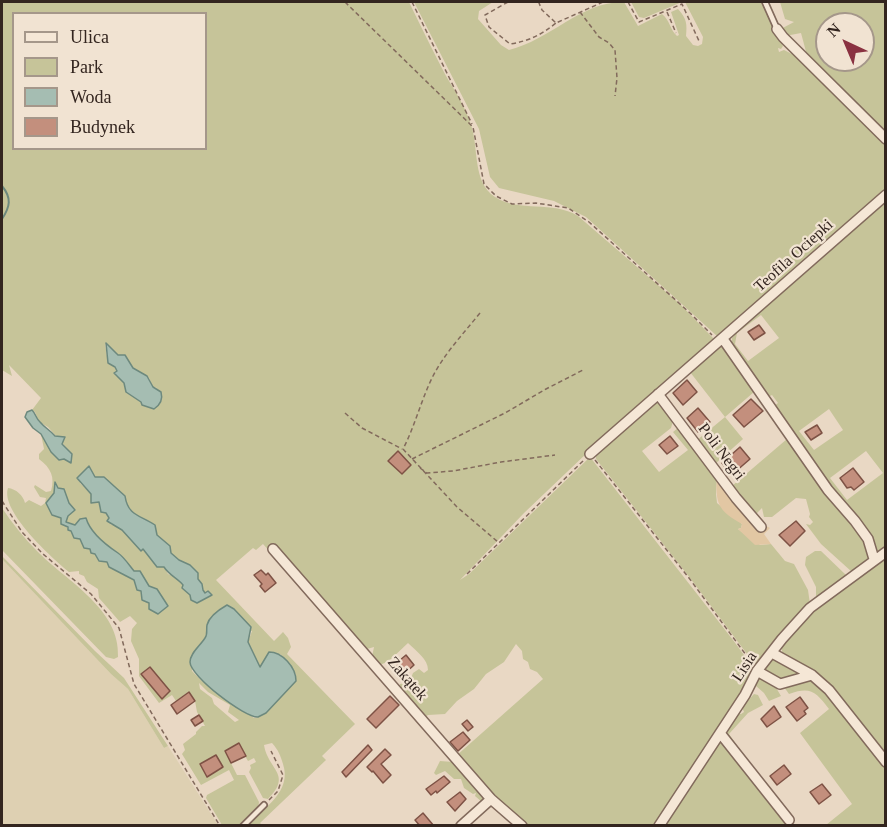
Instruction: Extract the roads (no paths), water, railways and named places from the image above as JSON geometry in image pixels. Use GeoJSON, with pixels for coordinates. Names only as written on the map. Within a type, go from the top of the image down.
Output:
{"type":"FeatureCollection","features":[{"type":"Feature","properties":{"kind":"street"},"geometry":{"type":"LineString","coordinates":[[777,29],[885,139]]}},
{"type":"Feature","properties":{"kind":"street","name":"Teofila Ociepki"},"geometry":{"type":"LineString","coordinates":[[590,454],[885,195]]}},
{"type":"Feature","properties":{"kind":"street"},"geometry":{"type":"LineString","coordinates":[[723,339],[828,490],[868,539],[874,559]]}},
{"type":"Feature","properties":{"kind":"street","name":"Poli Negri"},"geometry":{"type":"LineString","coordinates":[[658,394],[736,498],[761,527]]}},
{"type":"Feature","properties":{"kind":"street","name":"Zakątek"},"geometry":{"type":"LineString","coordinates":[[273,549],[491,799],[522,825]]}},
{"type":"Feature","properties":{"kind":"street","name":"Lisia"},"geometry":{"type":"LineString","coordinates":[[659,825],[720,734],[758,671],[782,639],[810,608],[885,552]]}},
{"type":"Feature","properties":{"kind":"street"},"geometry":{"type":"LineString","coordinates":[[772,654],[812,675],[829,690],[885,762]]}},
{"type":"Feature","properties":{"kind":"street"},"geometry":{"type":"LineString","coordinates":[[758,671],[780,684],[812,675]]}},
{"type":"Feature","properties":{"kind":"street"},"geometry":{"type":"LineString","coordinates":[[720,734],[789,820]]}},
{"type":"Feature","properties":{"kind":"street"},"geometry":{"type":"LineString","coordinates":[[461,825],[491,799]]}},
{"type":"Feature","properties":{"kind":"lane"},"geometry":{"type":"LineString","coordinates":[[765,2],[777,29]]}},
{"type":"Feature","properties":{"kind":"lane"},"geometry":{"type":"LineString","coordinates":[[243,825],[264,805]]}},
{"type":"Feature","properties":{"kind":"water"},"geometry":{"type":"Polygon","coordinates":[[[106,343],[118,355],[125,355],[133,368],[147,376],[153,387],[161,392],[162,397],[158,406],[154,409],[142,405],[126,392],[124,383],[114,373],[117,371],[115,367],[108,363],[106,343]]]}},
{"type":"Feature","properties":{"kind":"water"},"geometry":{"type":"Polygon","coordinates":[[[32,410],[39,421],[55,436],[65,437],[62,444],[72,454],[71,463],[64,459],[59,460],[51,452],[41,434],[33,428],[25,417],[27,412],[32,410]]]}},
{"type":"Feature","properties":{"kind":"water"},"geometry":{"type":"Polygon","coordinates":[[[89,466],[95,477],[104,477],[125,496],[132,511],[155,525],[157,535],[170,546],[171,553],[198,573],[203,590],[212,595],[197,603],[191,600],[190,595],[182,588],[183,585],[164,567],[157,567],[143,549],[141,551],[122,530],[107,521],[109,518],[106,513],[101,512],[99,502],[91,503],[91,494],[77,478],[89,466]]]}},
{"type":"Feature","properties":{"kind":"water"},"geometry":{"type":"Polygon","coordinates":[[[55,482],[58,488],[64,489],[69,503],[75,510],[68,516],[66,522],[75,525],[80,519],[86,518],[99,538],[122,557],[134,571],[140,571],[149,586],[157,589],[168,606],[158,614],[149,609],[149,603],[142,600],[141,591],[137,590],[134,580],[109,567],[107,562],[99,561],[90,549],[84,548],[80,539],[74,538],[68,527],[61,524],[61,518],[52,515],[46,503],[54,493],[55,482]]]}},
{"type":"Feature","properties":{"kind":"water"},"geometry":{"type":"Polygon","coordinates":[[[227,605],[251,627],[248,642],[260,667],[269,652],[283,657],[294,671],[296,681],[266,713],[258,717],[242,711],[219,695],[199,677],[190,662],[193,653],[206,636],[210,619],[227,605]]]}},
{"type":"Feature","properties":{"kind":"waterway"},"geometry":{"type":"LineString","coordinates":[[2,186],[9,202],[2,219]]}}]}
